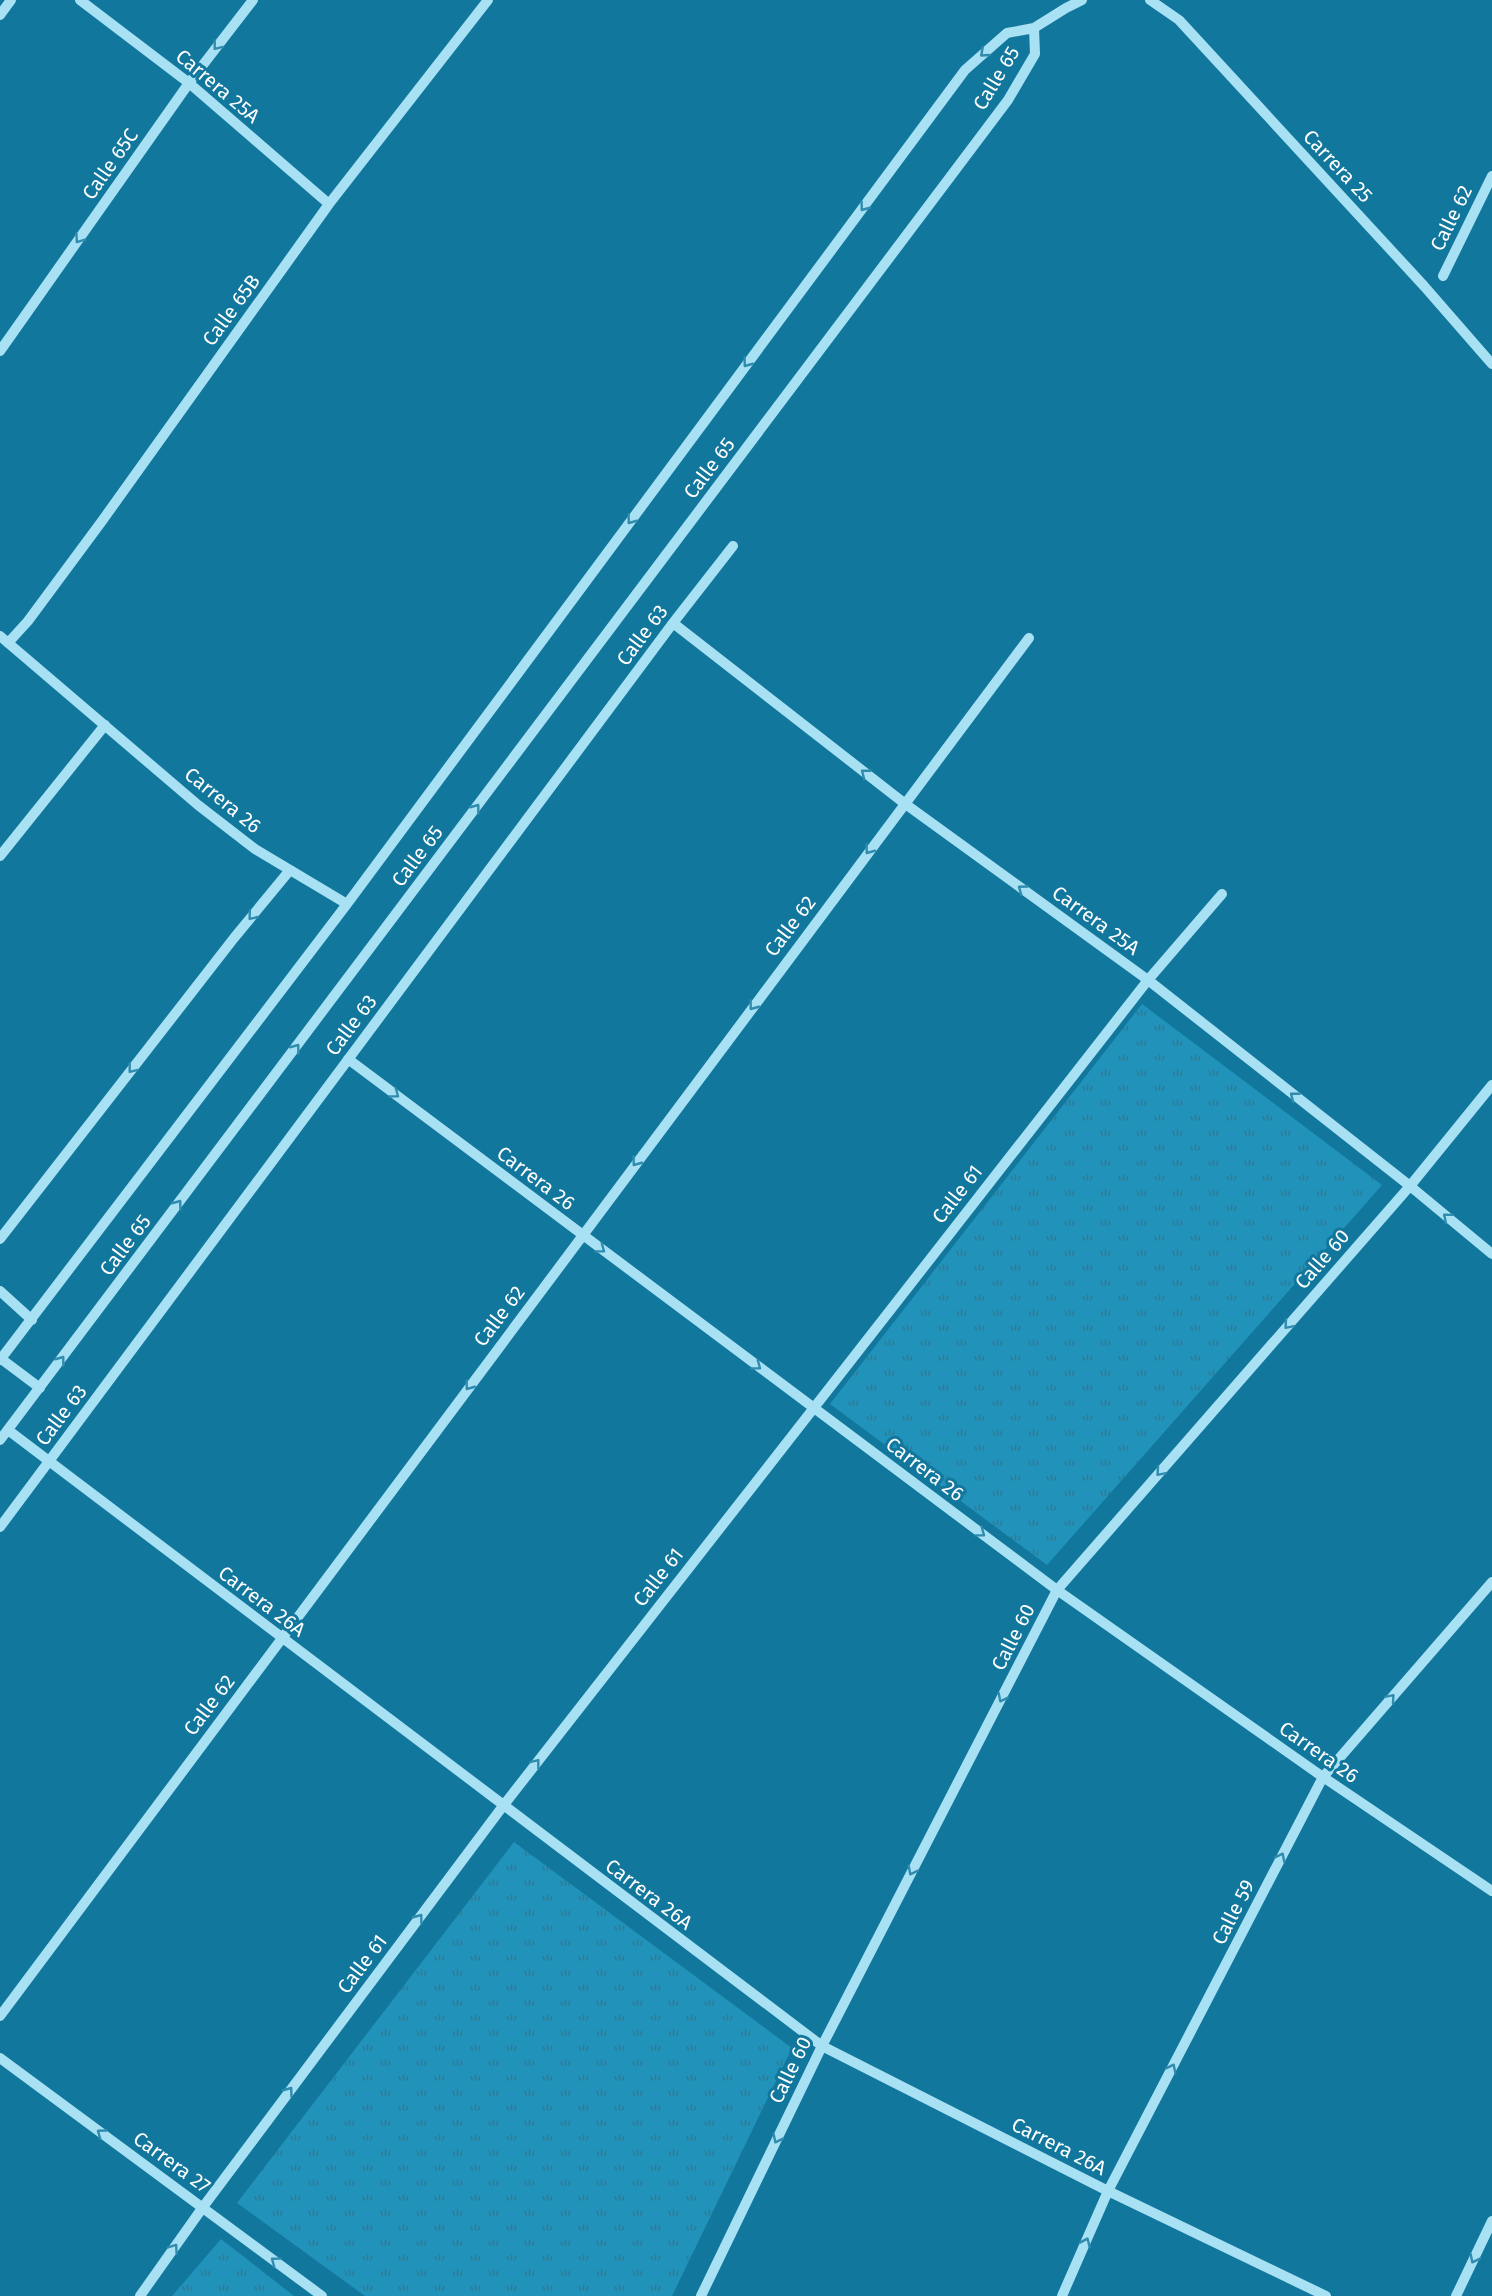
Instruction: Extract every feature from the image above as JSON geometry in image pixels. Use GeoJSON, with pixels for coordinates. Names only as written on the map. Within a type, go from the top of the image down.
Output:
{"type":"FeatureCollection","features":[{"type":"Feature","properties":{"kind":"street"},"geometry":{"type":"LineString","coordinates":[[0,15],[11,0]]}},
{"type":"Feature","properties":{"kind":"street","name":"Carrera 25A"},"geometry":{"type":"LineString","coordinates":[[80,0],[189,83],[329,204]]}},
{"type":"Feature","properties":{"kind":"street","name":"Calle 65C"},"geometry":{"type":"LineString","coordinates":[[0,351],[189,83],[253,0]]}},
{"type":"Feature","properties":{"kind":"street","name":"Calle 65B"},"geometry":{"type":"LineString","coordinates":[[4,640],[28,621],[329,204],[488,0]]}},
{"type":"Feature","properties":{"kind":"street"},"geometry":{"type":"LineString","coordinates":[[1034,28],[1062,4],[1082,0]]}},
{"type":"Feature","properties":{"kind":"street","name":"Carrera 25"},"geometry":{"type":"LineString","coordinates":[[1150,0],[1179,20],[1424,286],[1492,364]]}},
{"type":"Feature","properties":{"kind":"street","name":"Calle 65"},"geometry":{"type":"LineString","coordinates":[[0,1359],[347,904],[965,70],[1007,33],[1034,28],[1035,54],[1008,100],[0,1440]]}},
{"type":"Feature","properties":{"kind":"street","name":"Calle 62"},"geometry":{"type":"LineString","coordinates":[[1443,276],[1492,176]]}},
{"type":"Feature","properties":{"kind":"street","name":"Calle 63"},"geometry":{"type":"LineString","coordinates":[[0,1527],[673,623],[733,546]]}},
{"type":"Feature","properties":{"kind":"street","name":"Carrera 25A"},"geometry":{"type":"LineString","coordinates":[[673,623],[904,803],[1148,980],[1410,1186],[1492,1254]]}},
{"type":"Feature","properties":{"kind":"street","name":"Calle 62"},"geometry":{"type":"LineString","coordinates":[[0,2016],[1029,638]]}},
{"type":"Feature","properties":{"kind":"street","name":"Carrera 26"},"geometry":{"type":"LineString","coordinates":[[4,640],[198,805],[255,849],[347,904]]}},
{"type":"Feature","properties":{"kind":"street"},"geometry":{"type":"LineString","coordinates":[[0,856],[105,725]]}},
{"type":"Feature","properties":{"kind":"street"},"geometry":{"type":"LineString","coordinates":[[0,1239],[220,956],[290,870]]}},
{"type":"Feature","properties":{"kind":"street","name":"Calle 61"},"geometry":{"type":"LineString","coordinates":[[140,2296],[203,2207],[503,1806],[1148,980],[1222,894]]}},
{"type":"Feature","properties":{"kind":"street","name":"Carrera 26"},"geometry":{"type":"LineString","coordinates":[[348,1059],[1057,1590],[1323,1777],[1492,1891]]}},
{"type":"Feature","properties":{"kind":"street","name":"Calle 60"},"geometry":{"type":"LineString","coordinates":[[701,2296],[822,2046],[1057,1590],[1410,1186],[1492,1085]]}},
{"type":"Feature","properties":{"kind":"street"},"geometry":{"type":"LineString","coordinates":[[0,1291],[32,1320]]}},
{"type":"Feature","properties":{"kind":"street"},"geometry":{"type":"LineString","coordinates":[[0,1359],[40,1388]]}},
{"type":"Feature","properties":{"kind":"street","name":"Carrera 26A"},"geometry":{"type":"LineString","coordinates":[[8,1430],[822,2046],[1108,2192],[1326,2296]]}},
{"type":"Feature","properties":{"kind":"street","name":"Calle 59"},"geometry":{"type":"LineString","coordinates":[[1062,2296],[1108,2192],[1323,1777],[1492,1582]]}},
{"type":"Feature","properties":{"kind":"street","name":"Carrera 27"},"geometry":{"type":"LineString","coordinates":[[0,2058],[322,2296]]}},
{"type":"Feature","properties":{"kind":"street"},"geometry":{"type":"LineString","coordinates":[[1456,2296],[1492,2221]]}},
{"type":"Feature","properties":{"kind":"green space"},"geometry":{"type":"Polygon","coordinates":[[[1142,1004],[1382,1185],[1047,1565],[830,1404],[1142,1004]]]}},
{"type":"Feature","properties":{"kind":"green space"},"geometry":{"type":"Polygon","coordinates":[[[514,1842],[792,2048],[672,2296],[365,2296],[237,2203],[514,1842]]]}},
{"type":"Feature","properties":{"kind":"green space"},"geometry":{"type":"Polygon","coordinates":[[[221,2239],[294,2296],[172,2296],[221,2239]]]}}]}
